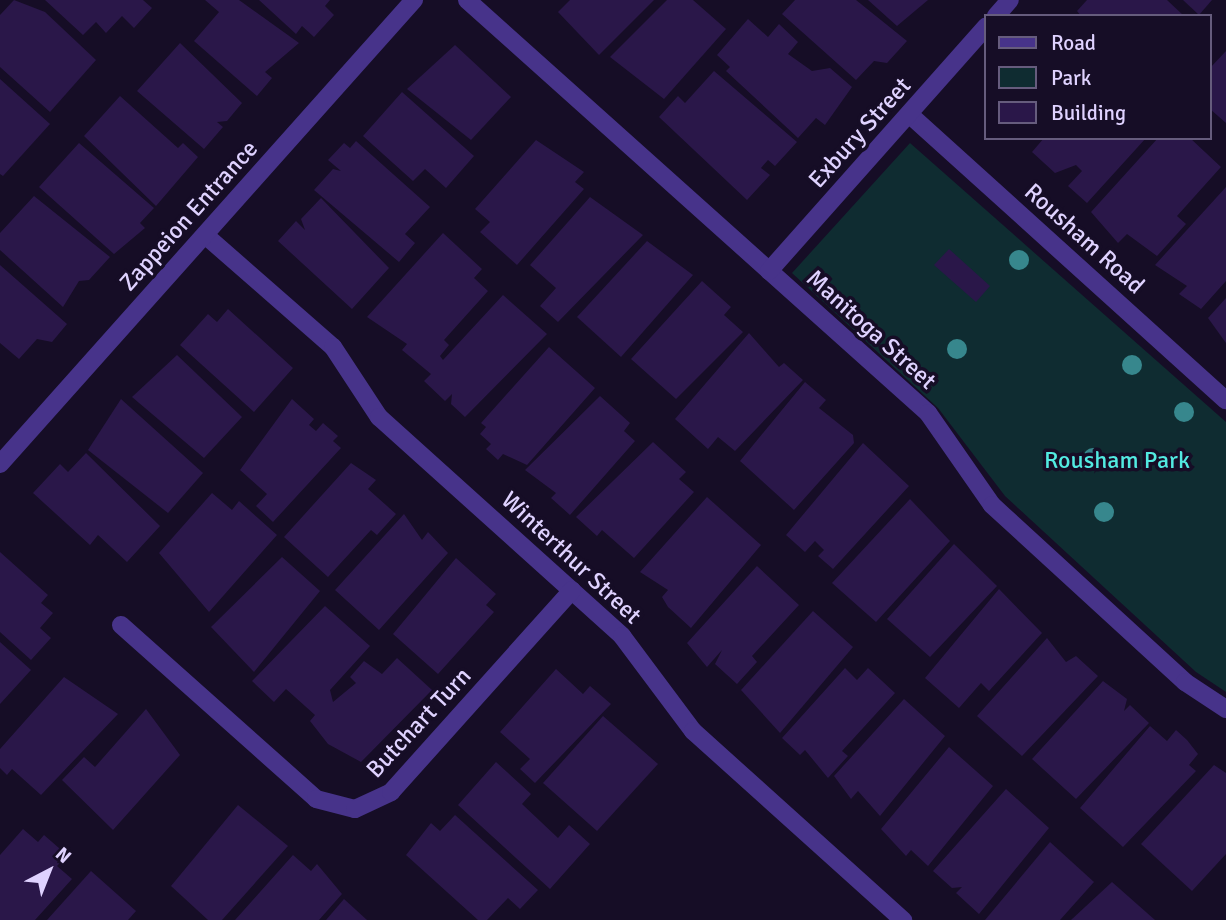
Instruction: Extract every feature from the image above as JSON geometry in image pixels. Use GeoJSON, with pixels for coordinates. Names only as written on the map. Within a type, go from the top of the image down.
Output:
{"type":"FeatureCollection","features":[{"type":"Feature","properties":{"kind":"street","name":"Zappeion Entrance"},"geometry":{"type":"LineString","coordinates":[[0,464],[414,0]]}},
{"type":"Feature","properties":{"kind":"street","name":"Manitoga Street"},"geometry":{"type":"LineString","coordinates":[[467,0],[928,413],[992,505],[1185,682],[1226,709]]}},
{"type":"Feature","properties":{"kind":"street"},"geometry":{"type":"LineString","coordinates":[[998,14],[1010,0]]}},
{"type":"Feature","properties":{"kind":"street","name":"Exbury Street"},"geometry":{"type":"LineString","coordinates":[[769,271],[984,29]]}},
{"type":"Feature","properties":{"kind":"street","name":"Rousham Road"},"geometry":{"type":"LineString","coordinates":[[909,114],[1226,400]]}},
{"type":"Feature","properties":{"kind":"street","name":"Winterthur Street"},"geometry":{"type":"LineString","coordinates":[[205,235],[333,347],[379,417],[622,636],[693,731],[903,920]]}},
{"type":"Feature","properties":{"kind":"street","name":"Butchart Turn"},"geometry":{"type":"LineString","coordinates":[[121,625],[316,799],[355,809],[391,792],[572,590]]}},
{"type":"Feature","properties":{"kind":"green space","name":"Rousham Park"},"geometry":{"type":"Polygon","coordinates":[[[910,143],[1226,422],[1226,692],[1196,672],[1005,496],[938,408],[792,273],[910,143]]]}},
{"type":"Feature","properties":{"kind":"building"},"geometry":{"type":"Polygon","coordinates":[[[14,0],[45,12],[96,60],[50,112],[0,67],[0,15],[14,0]]]}},
{"type":"Feature","properties":{"kind":"building"},"geometry":{"type":"Polygon","coordinates":[[[45,0],[143,0],[152,8],[134,28],[122,16],[106,33],[96,22],[83,35],[45,0]]]}},
{"type":"Feature","properties":{"kind":"building"},"geometry":{"type":"Polygon","coordinates":[[[205,0],[239,0],[299,43],[265,72],[272,78],[257,96],[194,41],[219,12],[205,0]]]}},
{"type":"Feature","properties":{"kind":"building"},"geometry":{"type":"Polygon","coordinates":[[[259,0],[330,0],[325,6],[334,15],[314,37],[302,26],[296,34],[259,0]]]}},
{"type":"Feature","properties":{"kind":"building"},"geometry":{"type":"Polygon","coordinates":[[[570,0],[654,0],[599,55],[558,12],[570,0]]]}},
{"type":"Feature","properties":{"kind":"building"},"geometry":{"type":"Polygon","coordinates":[[[667,0],[693,0],[726,29],[664,99],[610,57],[667,0]]]}},
{"type":"Feature","properties":{"kind":"building"},"geometry":{"type":"Polygon","coordinates":[[[795,0],[856,0],[907,41],[887,63],[874,61],[856,80],[782,14],[795,0]]]}},
{"type":"Feature","properties":{"kind":"building"},"geometry":{"type":"Polygon","coordinates":[[[868,0],[928,0],[897,26],[868,0]]]}},
{"type":"Feature","properties":{"kind":"building"},"geometry":{"type":"Polygon","coordinates":[[[1087,0],[1167,0],[1182,14],[1079,14],[1077,11],[1087,0]]]}},
{"type":"Feature","properties":{"kind":"building"},"geometry":{"type":"Polygon","coordinates":[[[1183,0],[1212,0],[1198,14],[1183,0]]]}},
{"type":"Feature","properties":{"kind":"building"},"geometry":{"type":"Polygon","coordinates":[[[748,19],[768,37],[779,24],[798,42],[788,54],[812,71],[830,68],[852,87],[825,125],[816,118],[798,138],[726,71],[730,67],[717,55],[748,19]]]}},
{"type":"Feature","properties":{"kind":"building"},"geometry":{"type":"Polygon","coordinates":[[[180,43],[242,103],[227,121],[217,122],[223,127],[204,149],[137,91],[180,43]]]}},
{"type":"Feature","properties":{"kind":"building"},"geometry":{"type":"Polygon","coordinates":[[[455,45],[511,97],[471,140],[407,89],[455,45]]]}},
{"type":"Feature","properties":{"kind":"building"},"geometry":{"type":"Polygon","coordinates":[[[1226,51],[1226,123],[1212,111],[1212,66],[1226,51]]]}},
{"type":"Feature","properties":{"kind":"building"},"geometry":{"type":"Polygon","coordinates":[[[714,71],[797,142],[775,166],[768,160],[761,168],[770,175],[747,200],[659,117],[678,96],[685,103],[714,71]]]}},
{"type":"Feature","properties":{"kind":"building"},"geometry":{"type":"Polygon","coordinates":[[[0,79],[50,124],[3,176],[0,174],[0,79]]]}},
{"type":"Feature","properties":{"kind":"building"},"geometry":{"type":"Polygon","coordinates":[[[402,92],[474,156],[446,188],[425,169],[413,181],[363,136],[402,92]]]}},
{"type":"Feature","properties":{"kind":"building"},"geometry":{"type":"Polygon","coordinates":[[[120,96],[178,148],[183,143],[198,157],[156,206],[84,136],[120,96]]]}},
{"type":"Feature","properties":{"kind":"building"},"geometry":{"type":"Polygon","coordinates":[[[536,140],[584,172],[575,182],[584,189],[517,265],[480,232],[490,222],[475,209],[536,140]]]}},
{"type":"Feature","properties":{"kind":"building"},"geometry":{"type":"Polygon","coordinates":[[[1042,140],[1144,140],[1087,203],[1068,186],[1082,171],[1076,165],[1055,173],[1032,152],[1042,140]]]}},
{"type":"Feature","properties":{"kind":"building"},"geometry":{"type":"Polygon","coordinates":[[[1156,140],[1192,140],[1221,167],[1177,216],[1186,224],[1157,256],[1127,234],[1118,243],[1091,212],[1156,140]]]}},
{"type":"Feature","properties":{"kind":"building"},"geometry":{"type":"Polygon","coordinates":[[[356,141],[430,207],[405,234],[415,243],[399,262],[314,190],[333,169],[341,171],[328,160],[344,143],[350,148],[356,141]]]}},
{"type":"Feature","properties":{"kind":"building"},"geometry":{"type":"Polygon","coordinates":[[[79,143],[154,208],[140,223],[145,228],[114,254],[39,187],[79,143]]]}},
{"type":"Feature","properties":{"kind":"building"},"geometry":{"type":"Polygon","coordinates":[[[1226,187],[1226,281],[1201,309],[1179,294],[1187,286],[1155,265],[1226,187]]]}},
{"type":"Feature","properties":{"kind":"building"},"geometry":{"type":"Polygon","coordinates":[[[34,196],[110,257],[89,280],[79,281],[63,307],[0,250],[0,233],[34,196]]]}},
{"type":"Feature","properties":{"kind":"building"},"geometry":{"type":"Polygon","coordinates":[[[590,197],[643,235],[558,322],[540,306],[556,288],[530,265],[590,197]]]}},
{"type":"Feature","properties":{"kind":"building"},"geometry":{"type":"Polygon","coordinates":[[[321,198],[389,268],[352,309],[278,241],[296,221],[305,230],[301,219],[321,198]]]}},
{"type":"Feature","properties":{"kind":"building"},"geometry":{"type":"Polygon","coordinates":[[[443,233],[482,269],[474,278],[488,291],[444,340],[449,345],[440,356],[443,360],[503,295],[547,334],[465,417],[451,404],[452,394],[445,401],[424,381],[431,374],[402,350],[407,344],[367,317],[443,233]]]}},
{"type":"Feature","properties":{"kind":"building"},"geometry":{"type":"Polygon","coordinates":[[[647,241],[693,275],[621,357],[577,317],[647,241]]]}},
{"type":"Feature","properties":{"kind":"building"},"geometry":{"type":"Polygon","coordinates":[[[949,249],[990,286],[976,302],[934,265],[949,249]]]}},
{"type":"Feature","properties":{"kind":"building"},"geometry":{"type":"Polygon","coordinates":[[[0,265],[67,324],[52,342],[37,339],[19,359],[0,343],[0,265]]]}},
{"type":"Feature","properties":{"kind":"building"},"geometry":{"type":"Polygon","coordinates":[[[702,281],[731,307],[724,315],[743,332],[676,399],[631,359],[702,281]]]}},
{"type":"Feature","properties":{"kind":"building"},"geometry":{"type":"Polygon","coordinates":[[[1226,298],[1226,343],[1208,318],[1226,298]]]}},
{"type":"Feature","properties":{"kind":"building"},"geometry":{"type":"Polygon","coordinates":[[[228,309],[293,368],[254,412],[180,345],[208,314],[217,322],[228,309]]]}},
{"type":"Feature","properties":{"kind":"building"},"geometry":{"type":"Polygon","coordinates":[[[749,333],[779,367],[784,363],[803,380],[735,451],[718,437],[708,449],[675,419],[749,333]]]}},
{"type":"Feature","properties":{"kind":"building"},"geometry":{"type":"Polygon","coordinates":[[[549,347],[595,388],[527,465],[503,454],[498,460],[486,449],[491,444],[480,434],[486,427],[481,423],[549,347]]]}},
{"type":"Feature","properties":{"kind":"building"},"geometry":{"type":"Polygon","coordinates":[[[177,355],[242,417],[204,458],[132,397],[177,355]]]}},
{"type":"Feature","properties":{"kind":"building"},"geometry":{"type":"Polygon","coordinates":[[[805,382],[826,400],[819,408],[853,435],[854,443],[794,510],[740,461],[805,382]]]}},
{"type":"Feature","properties":{"kind":"building"},"geometry":{"type":"Polygon","coordinates":[[[600,396],[630,423],[624,431],[635,441],[570,515],[551,498],[556,493],[525,470],[600,396]]]}},
{"type":"Feature","properties":{"kind":"building"},"geometry":{"type":"Polygon","coordinates":[[[121,399],[203,473],[168,513],[88,450],[121,399]]]}},
{"type":"Feature","properties":{"kind":"building"},"geometry":{"type":"Polygon","coordinates":[[[292,399],[314,419],[309,425],[316,431],[323,423],[338,436],[333,441],[341,448],[273,522],[256,506],[267,494],[240,470],[292,399]]]}},
{"type":"Feature","properties":{"kind":"building"},"geometry":{"type":"Polygon","coordinates":[[[653,442],[686,472],[679,479],[694,492],[634,558],[602,530],[597,536],[576,517],[653,442]]]}},
{"type":"Feature","properties":{"kind":"building"},"geometry":{"type":"Polygon","coordinates":[[[863,443],[909,486],[833,569],[818,556],[824,550],[815,541],[805,552],[786,535],[863,443]]]}},
{"type":"Feature","properties":{"kind":"building"},"geometry":{"type":"Polygon","coordinates":[[[86,453],[160,526],[127,562],[98,535],[90,545],[33,493],[60,464],[68,472],[86,453]]]}},
{"type":"Feature","properties":{"kind":"building"},"geometry":{"type":"Polygon","coordinates":[[[351,463],[376,480],[368,489],[396,514],[377,535],[371,530],[328,577],[284,537],[351,463]]]}},
{"type":"Feature","properties":{"kind":"building"},"geometry":{"type":"Polygon","coordinates":[[[212,493],[232,510],[239,501],[277,535],[209,612],[159,553],[212,493]]]}},
{"type":"Feature","properties":{"kind":"building"},"geometry":{"type":"Polygon","coordinates":[[[707,497],[761,545],[691,628],[668,607],[662,597],[668,590],[640,572],[707,497]]]}},
{"type":"Feature","properties":{"kind":"building"},"geometry":{"type":"Polygon","coordinates":[[[910,499],[950,541],[876,622],[832,583],[910,499]]]}},
{"type":"Feature","properties":{"kind":"building"},"geometry":{"type":"Polygon","coordinates":[[[404,514],[422,540],[428,532],[448,553],[379,630],[335,590],[404,514]]]}},
{"type":"Feature","properties":{"kind":"building"},"geometry":{"type":"Polygon","coordinates":[[[954,544],[997,586],[930,657],[887,619],[954,544]]]}},
{"type":"Feature","properties":{"kind":"building"},"geometry":{"type":"Polygon","coordinates":[[[0,552],[48,595],[41,603],[53,613],[40,628],[51,638],[31,660],[0,632],[0,552]]]}},
{"type":"Feature","properties":{"kind":"building"},"geometry":{"type":"Polygon","coordinates":[[[282,557],[320,591],[254,672],[211,627],[282,557]]]}},
{"type":"Feature","properties":{"kind":"building"},"geometry":{"type":"Polygon","coordinates":[[[456,558],[496,594],[486,605],[494,612],[438,674],[393,634],[456,558]]]}},
{"type":"Feature","properties":{"kind":"building"},"geometry":{"type":"Polygon","coordinates":[[[757,566],[799,605],[752,656],[757,662],[737,684],[715,664],[722,650],[707,667],[687,643],[757,566]]]}},
{"type":"Feature","properties":{"kind":"building"},"geometry":{"type":"Polygon","coordinates":[[[999,589],[1042,633],[989,691],[981,683],[959,708],[925,678],[999,589]]]}},
{"type":"Feature","properties":{"kind":"building"},"geometry":{"type":"Polygon","coordinates":[[[325,606],[370,646],[330,690],[333,702],[356,683],[350,677],[364,661],[382,674],[397,658],[432,690],[361,762],[328,744],[310,721],[315,715],[286,689],[274,702],[252,681],[325,606]]]}},
{"type":"Feature","properties":{"kind":"building"},"geometry":{"type":"Polygon","coordinates":[[[813,611],[853,647],[780,733],[741,690],[813,611]]]}},
{"type":"Feature","properties":{"kind":"building"},"geometry":{"type":"Polygon","coordinates":[[[1047,638],[1066,662],[1076,656],[1098,676],[1022,756],[977,716],[1047,638]]]}},
{"type":"Feature","properties":{"kind":"building"},"geometry":{"type":"Polygon","coordinates":[[[0,642],[31,670],[0,704],[0,642]]]}},
{"type":"Feature","properties":{"kind":"building"},"geometry":{"type":"Polygon","coordinates":[[[845,668],[857,680],[868,668],[895,693],[842,751],[848,756],[828,778],[805,750],[800,755],[782,738],[845,668]]]}},
{"type":"Feature","properties":{"kind":"building"},"geometry":{"type":"Polygon","coordinates":[[[556,669],[583,694],[590,686],[611,704],[535,783],[520,769],[530,759],[500,732],[556,669]]]}},
{"type":"Feature","properties":{"kind":"building"},"geometry":{"type":"Polygon","coordinates":[[[64,677],[118,714],[41,795],[12,769],[7,775],[0,768],[0,749],[64,677]]]}},
{"type":"Feature","properties":{"kind":"building"},"geometry":{"type":"Polygon","coordinates":[[[1103,681],[1127,699],[1124,711],[1130,705],[1149,723],[1076,799],[1032,759],[1103,681]]]}},
{"type":"Feature","properties":{"kind":"building"},"geometry":{"type":"Polygon","coordinates":[[[904,699],[945,736],[880,816],[858,791],[851,799],[834,776],[904,699]]]}},
{"type":"Feature","properties":{"kind":"building"},"geometry":{"type":"Polygon","coordinates":[[[146,709],[180,755],[113,830],[62,780],[84,757],[95,767],[146,709]]]}},
{"type":"Feature","properties":{"kind":"building"},"geometry":{"type":"Polygon","coordinates":[[[603,716],[658,764],[597,831],[543,783],[603,716]]]}},
{"type":"Feature","properties":{"kind":"building"},"geometry":{"type":"Polygon","coordinates":[[[1150,726],[1167,741],[1176,730],[1187,740],[1198,754],[1189,765],[1196,771],[1123,847],[1080,808],[1150,726]]]}},
{"type":"Feature","properties":{"kind":"building"},"geometry":{"type":"Polygon","coordinates":[[[949,747],[993,786],[928,866],[911,850],[906,856],[881,829],[949,747]]]}},
{"type":"Feature","properties":{"kind":"building"},"geometry":{"type":"Polygon","coordinates":[[[496,762],[531,794],[522,804],[558,838],[569,825],[590,844],[550,889],[458,805],[496,762]]]}},
{"type":"Feature","properties":{"kind":"building"},"geometry":{"type":"Polygon","coordinates":[[[1214,765],[1226,773],[1226,854],[1192,891],[1141,844],[1214,765]]]}},
{"type":"Feature","properties":{"kind":"building"},"geometry":{"type":"Polygon","coordinates":[[[1006,789],[1049,828],[979,914],[956,893],[962,887],[952,888],[933,871],[1006,789]]]}},
{"type":"Feature","properties":{"kind":"building"},"geometry":{"type":"Polygon","coordinates":[[[238,805],[288,846],[222,920],[208,920],[171,886],[238,805]]]}},
{"type":"Feature","properties":{"kind":"building"},"geometry":{"type":"Polygon","coordinates":[[[455,815],[538,890],[520,909],[508,898],[487,920],[478,920],[406,855],[431,823],[440,831],[455,815]]]}},
{"type":"Feature","properties":{"kind":"building"},"geometry":{"type":"Polygon","coordinates":[[[23,829],[38,842],[44,835],[67,855],[57,866],[72,879],[35,920],[0,920],[0,855],[23,829]]]}},
{"type":"Feature","properties":{"kind":"building"},"geometry":{"type":"Polygon","coordinates":[[[1050,842],[1094,882],[1060,920],[985,920],[1050,842]]]}},
{"type":"Feature","properties":{"kind":"building"},"geometry":{"type":"Polygon","coordinates":[[[293,855],[311,871],[317,864],[342,894],[319,920],[235,920],[293,855]]]}},
{"type":"Feature","properties":{"kind":"building"},"geometry":{"type":"Polygon","coordinates":[[[91,871],[136,911],[128,920],[47,920],[91,871]]]}},
{"type":"Feature","properties":{"kind":"building"},"geometry":{"type":"Polygon","coordinates":[[[1112,882],[1155,920],[1071,920],[1112,882]]]}},
{"type":"Feature","properties":{"kind":"building"},"geometry":{"type":"Polygon","coordinates":[[[344,899],[367,920],[326,920],[344,899]]]}}]}
